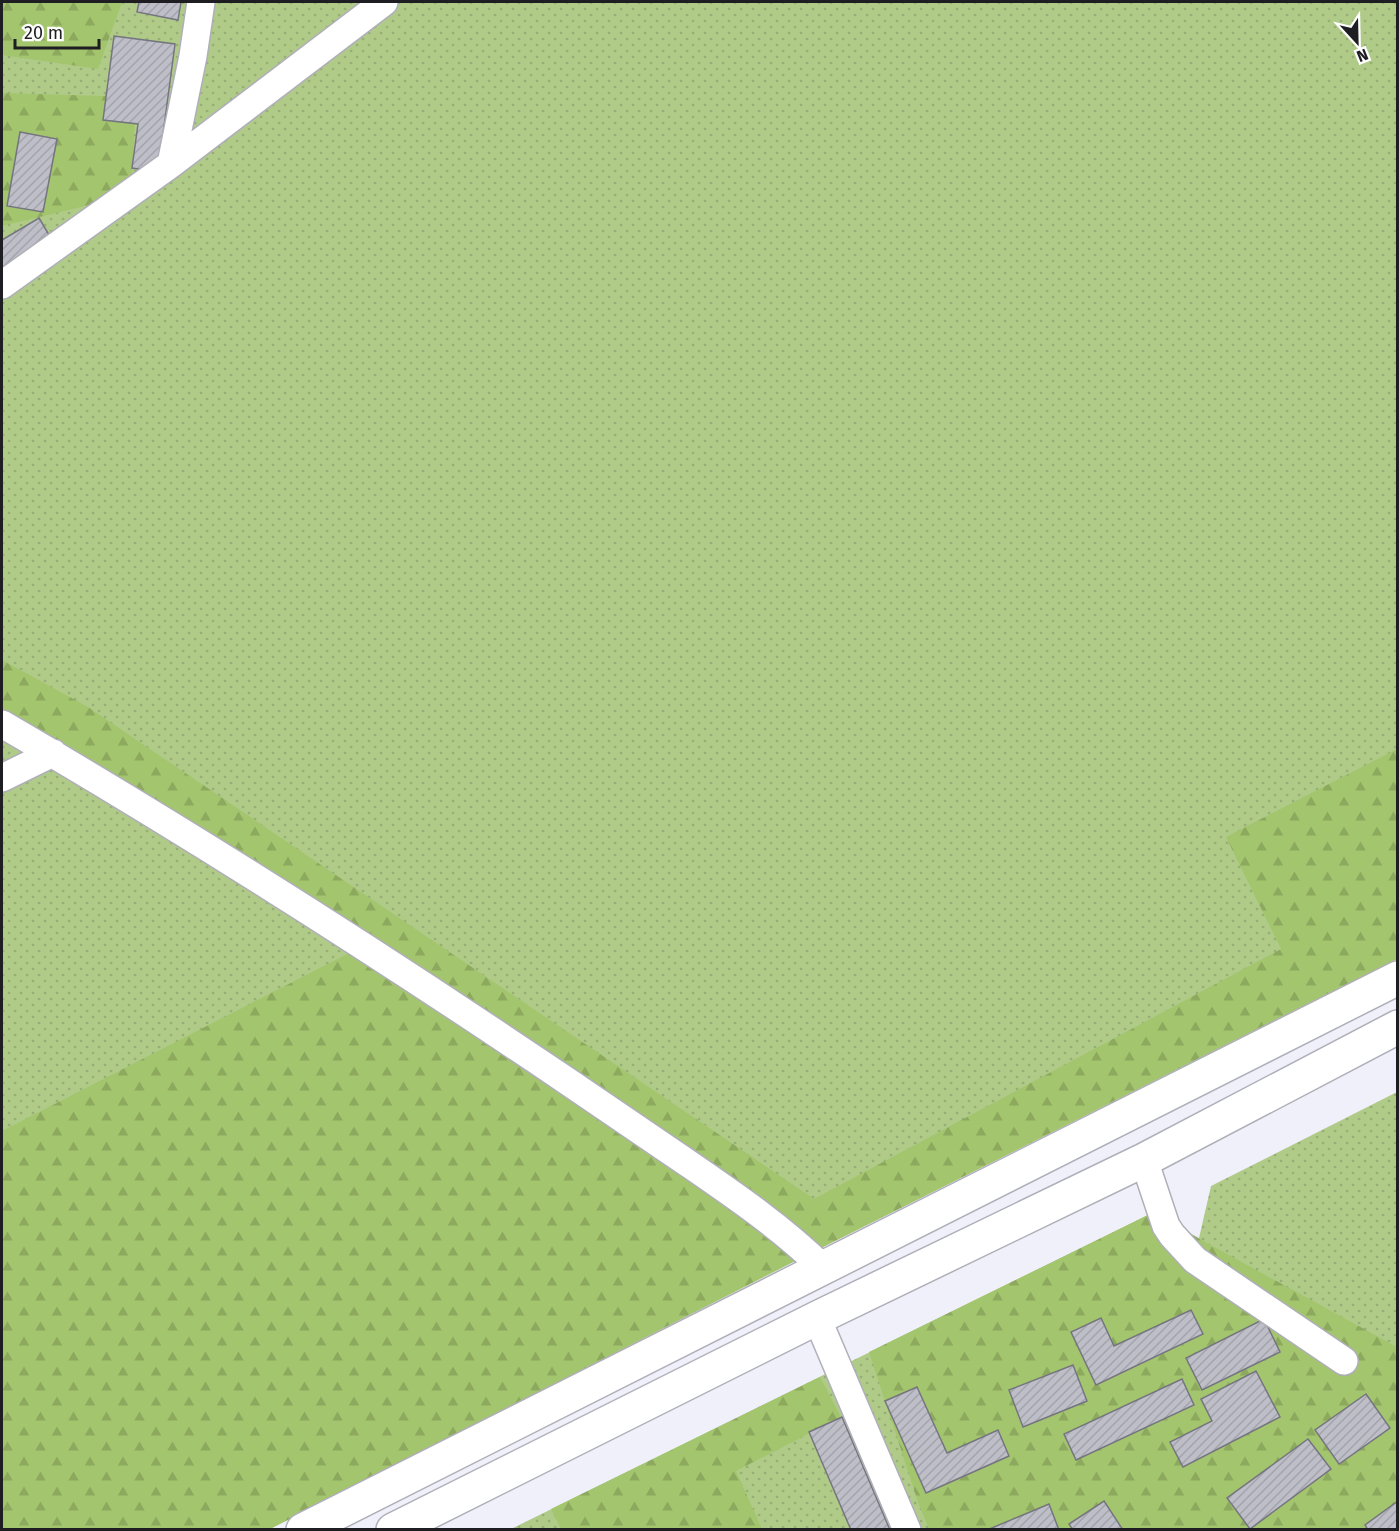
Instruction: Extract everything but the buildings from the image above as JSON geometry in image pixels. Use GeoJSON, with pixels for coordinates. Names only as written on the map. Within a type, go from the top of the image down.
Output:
{"type":"FeatureCollection","features":[{"type":"Feature","properties":{"kind":"highway"},"geometry":{"type":"LineString","coordinates":[[303,1530],[1398,978]]}},
{"type":"Feature","properties":{"kind":"highway"},"geometry":{"type":"LineString","coordinates":[[393,1530],[817,1318],[1144,1160],[1398,1028]]}},
{"type":"Feature","properties":{"kind":"lane"},"geometry":{"type":"LineString","coordinates":[[171,164],[193,56],[201,2]]}},
{"type":"Feature","properties":{"kind":"lane"},"geometry":{"type":"LineString","coordinates":[[2,285],[171,164],[384,2]]}},
{"type":"Feature","properties":{"kind":"lane"},"geometry":{"type":"LineString","coordinates":[[2,724],[53,753],[318,917],[491,1030],[747,1204],[798,1243],[823,1268]]}},
{"type":"Feature","properties":{"kind":"lane"},"geometry":{"type":"LineString","coordinates":[[2,778],[53,753]]}},
{"type":"Feature","properties":{"kind":"lane"},"geometry":{"type":"LineString","coordinates":[[1144,1160],[1166,1226],[1196,1260],[1344,1361]]}},
{"type":"Feature","properties":{"kind":"lane"},"geometry":{"type":"LineString","coordinates":[[817,1318],[907,1530]]}},
{"type":"Feature","properties":{"kind":"green space"},"geometry":{"type":"Polygon","coordinates":[[[2,2],[1397,2],[1397,959],[793,1262],[270,1529],[2,1530],[2,2]]]}},
{"type":"Feature","properties":{"kind":"green space"},"geometry":{"type":"Polygon","coordinates":[[[2,2],[122,2],[98,69],[2,55],[2,2]]]}},
{"type":"Feature","properties":{"kind":"green space"},"geometry":{"type":"Polygon","coordinates":[[[2,93],[136,97],[131,195],[2,226],[2,93]]]}},
{"type":"Feature","properties":{"kind":"green space"},"geometry":{"type":"Polygon","coordinates":[[[2,660],[88,707],[814,1199],[1281,949],[1226,837],[1397,749],[1397,959],[793,1262],[270,1529],[2,1529],[2,1131],[355,950],[2,723],[2,660]]]}},
{"type":"Feature","properties":{"kind":"green space"},"geometry":{"type":"Polygon","coordinates":[[[1397,1092],[1397,1529],[509,1530],[1152,1213],[1199,1238],[1211,1186],[1397,1092]]]}},
{"type":"Feature","properties":{"kind":"green space"},"geometry":{"type":"Polygon","coordinates":[[[1152,1213],[1397,1347],[1397,1529],[929,1529],[869,1352],[1152,1213]]]}},
{"type":"Feature","properties":{"kind":"green space"},"geometry":{"type":"Polygon","coordinates":[[[820,1377],[841,1417],[736,1471],[762,1529],[561,1529],[551,1509],[820,1377]]]}}]}
